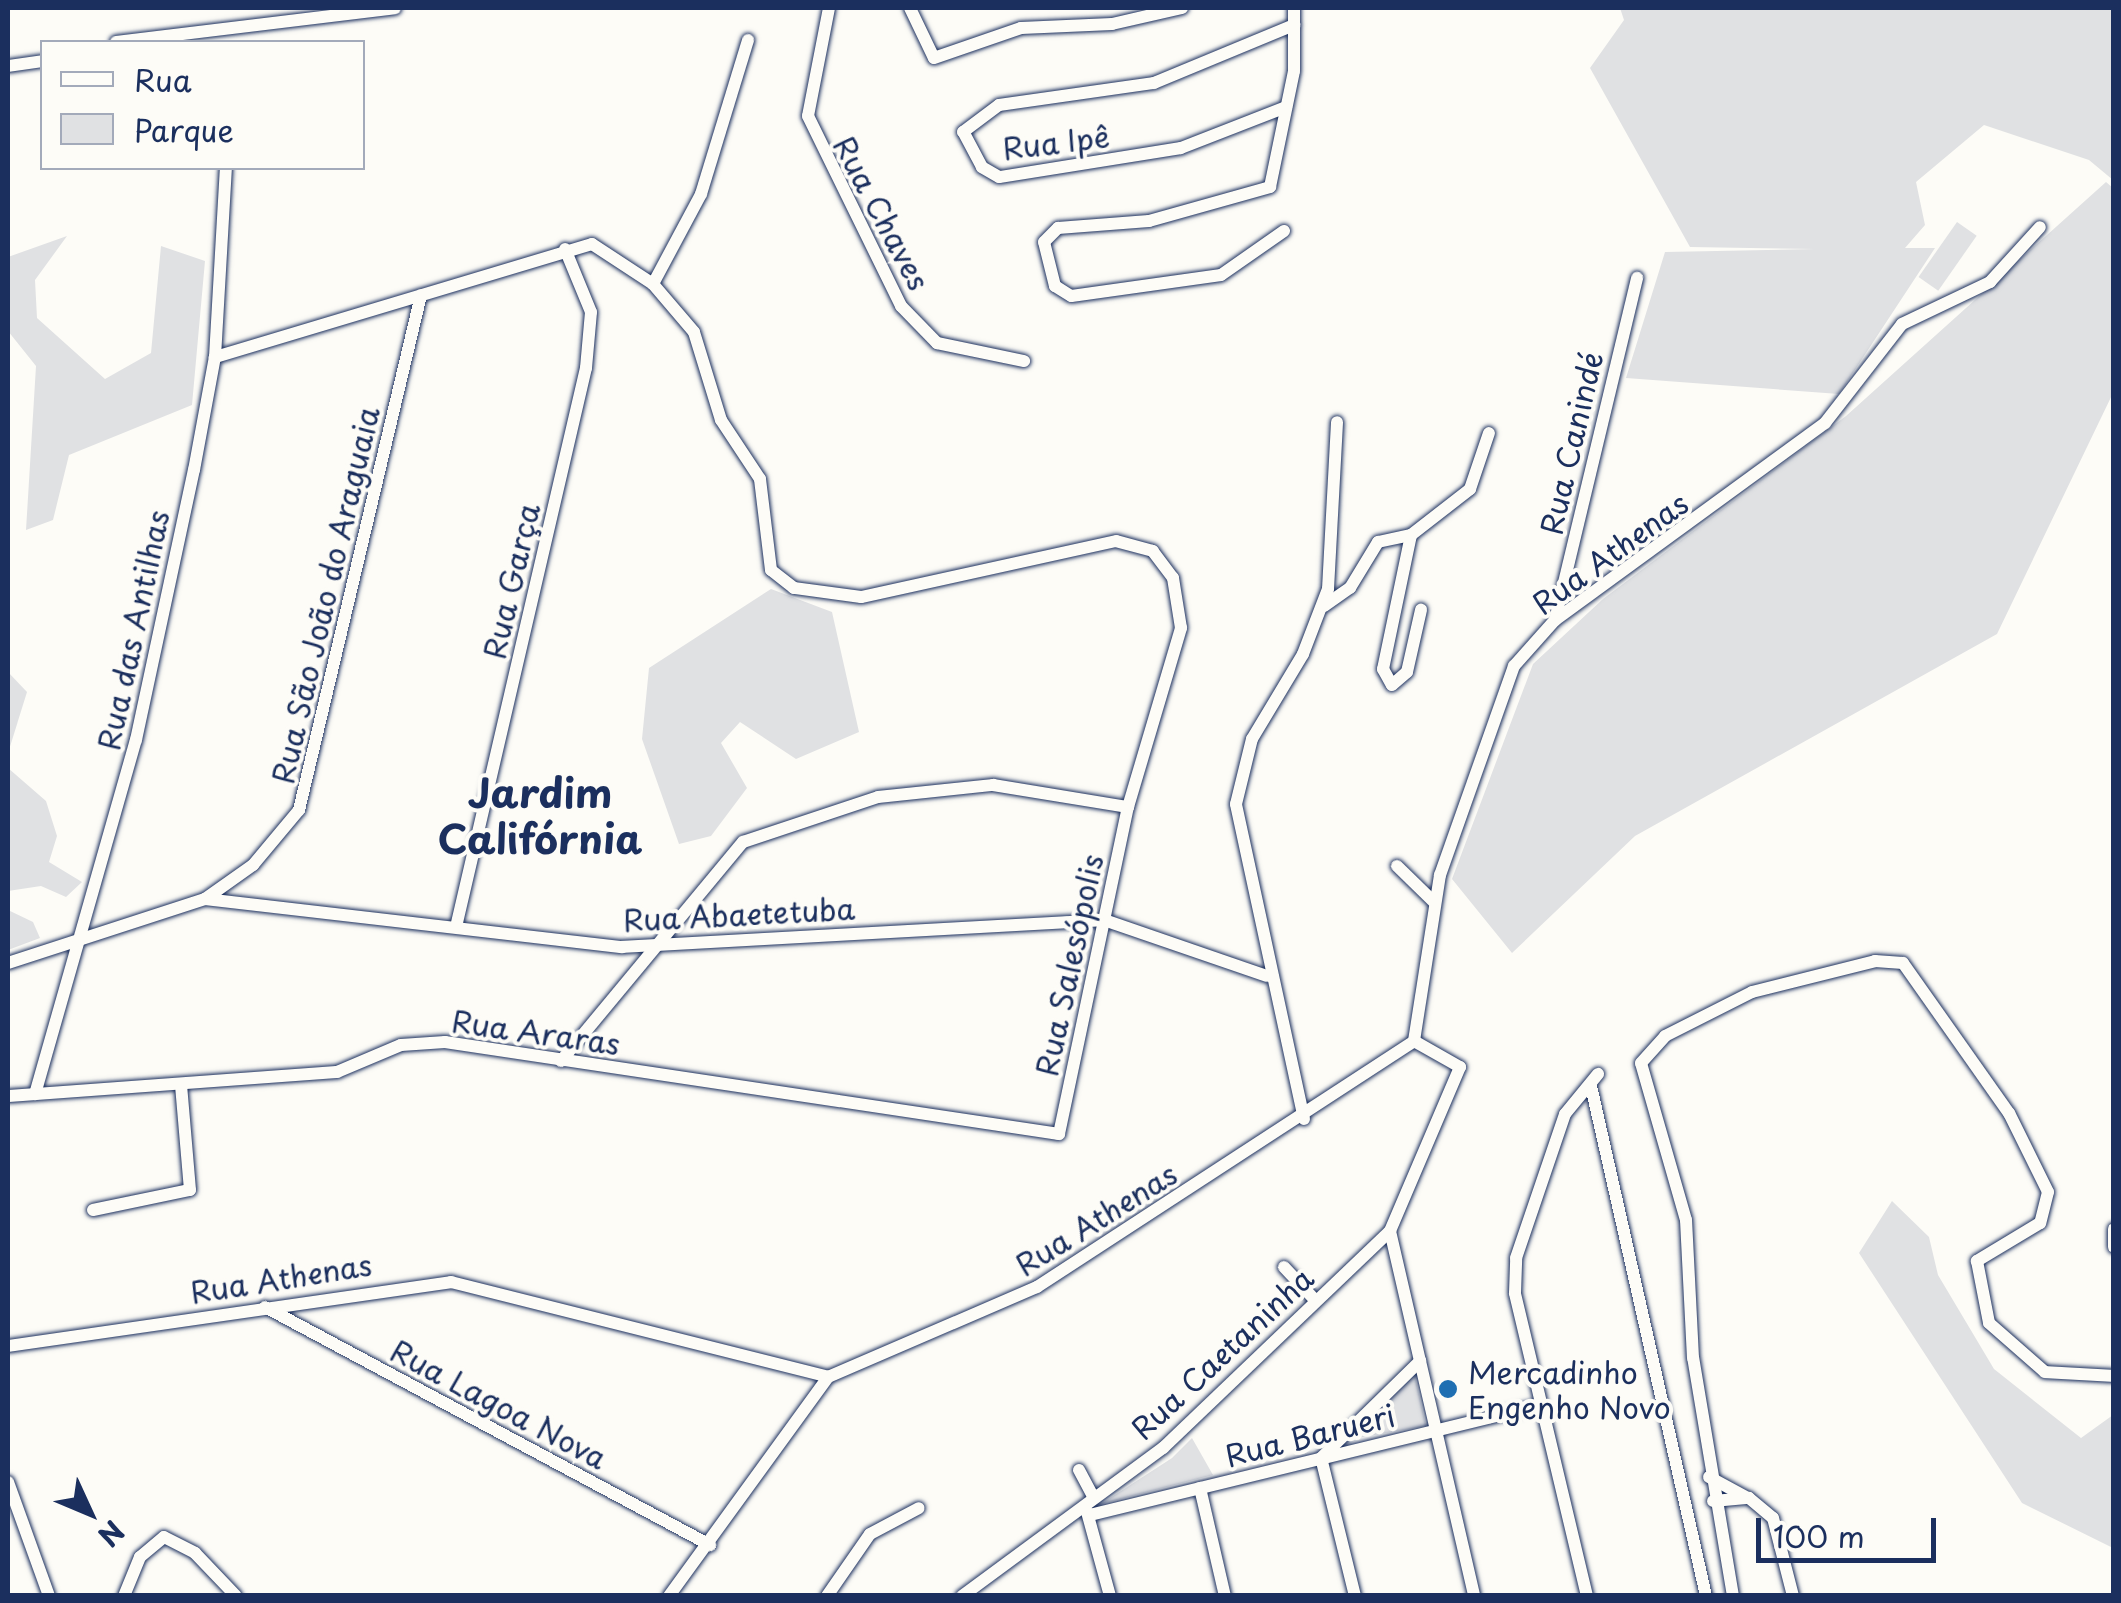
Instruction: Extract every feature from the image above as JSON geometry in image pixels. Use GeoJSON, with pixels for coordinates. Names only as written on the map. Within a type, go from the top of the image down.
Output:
{"type":"FeatureCollection","features":[{"type":"Feature","properties":{"kind":"street"},"geometry":{"type":"LineString","coordinates":[[126,40],[166,32],[395,8]]}},
{"type":"Feature","properties":{"kind":"street","name":"Rua Chaves"},"geometry":{"type":"LineString","coordinates":[[829,8],[808,116],[900,306],[938,344],[1024,362]]}},
{"type":"Feature","properties":{"kind":"street"},"geometry":{"type":"LineString","coordinates":[[910,8],[934,58],[1021,28],[1182,8]]}},
{"type":"Feature","properties":{"kind":"street"},"geometry":{"type":"LineString","coordinates":[[1284,231],[1220,275],[1071,296],[1055,286],[1044,242],[1058,228],[1149,221],[1262,193],[1278,175],[1294,8]]}},
{"type":"Feature","properties":{"kind":"street","name":"Rua Ipê"},"geometry":{"type":"LineString","coordinates":[[1286,107],[1162,152],[1000,177],[982,167],[963,132],[999,106],[1154,84],[1294,25]]}},
{"type":"Feature","properties":{"kind":"street"},"geometry":{"type":"LineString","coordinates":[[166,32],[182,40]]}},
{"type":"Feature","properties":{"kind":"street"},"geometry":{"type":"LineString","coordinates":[[654,284],[701,194],[748,40]]}},
{"type":"Feature","properties":{"kind":"street"},"geometry":{"type":"LineString","coordinates":[[8,66],[40,60]]}},
{"type":"Feature","properties":{"kind":"street","name":"Rua das Antilhas"},"geometry":{"type":"LineString","coordinates":[[35,1094],[136,740],[214,358],[226,170]]}},
{"type":"Feature","properties":{"kind":"street","name":"Rua Athenas"},"geometry":{"type":"LineString","coordinates":[[8,1346],[451,1282],[828,1376],[1037,1287],[1304,1119],[1414,1040],[1434,902],[1514,666],[1554,620],[1825,423],[1902,324],[1990,282],[2040,227]]}},
{"type":"Feature","properties":{"kind":"street"},"geometry":{"type":"LineString","coordinates":[[214,358],[565,249]]}},
{"type":"Feature","properties":{"kind":"street","name":"Rua Salesópolis"},"geometry":{"type":"LineString","coordinates":[[565,249],[604,249],[654,284],[694,332],[720,420],[760,479],[771,570],[794,588],[860,596],[1116,541],[1153,551],[1173,578],[1182,628],[1128,806],[1059,1134]]}},
{"type":"Feature","properties":{"kind":"street","name":"Rua Garça"},"geometry":{"type":"LineString","coordinates":[[456,927],[586,368],[591,312],[565,249]]}},
{"type":"Feature","properties":{"kind":"street","name":"Rua Canindé"},"geometry":{"type":"LineString","coordinates":[[1554,620],[1637,278]]}},
{"type":"Feature","properties":{"kind":"street","name":"Rua São João do Araguaia"},"geometry":{"type":"LineString","coordinates":[[8,963],[205,900],[278,840],[309,783],[420,295]]}},
{"type":"Feature","properties":{"kind":"street"},"geometry":{"type":"LineString","coordinates":[[1304,1119],[1267,976],[1238,821],[1240,775],[1324,606],[1337,422]]}},
{"type":"Feature","properties":{"kind":"street"},"geometry":{"type":"LineString","coordinates":[[1324,606],[1350,588],[1378,542],[1411,535],[1470,489],[1489,433]]}},
{"type":"Feature","properties":{"kind":"street"},"geometry":{"type":"LineString","coordinates":[[1411,535],[1384,670],[1389,684],[1406,672],[1421,610]]}},
{"type":"Feature","properties":{"kind":"street"},"geometry":{"type":"LineString","coordinates":[[561,1061],[743,842],[878,797],[992,784],[1128,806]]}},
{"type":"Feature","properties":{"kind":"street"},"geometry":{"type":"LineString","coordinates":[[1398,866],[1434,902]]}},
{"type":"Feature","properties":{"kind":"street","name":"Rua Abaetetuba"},"geometry":{"type":"LineString","coordinates":[[205,900],[456,927],[656,943],[1104,920],[1267,976]]}},
{"type":"Feature","properties":{"kind":"street"},"geometry":{"type":"LineString","coordinates":[[1733,1596],[1709,1477],[1686,1220],[1641,1062],[1705,1013],[1830,971],[1875,961],[1914,972],[2039,1166],[2048,1192],[2040,1223],[1977,1261],[1989,1323],[2045,1372],[2114,1376]]}},
{"type":"Feature","properties":{"kind":"street"},"geometry":{"type":"LineString","coordinates":[[1414,1040],[1460,1067],[1390,1230],[1474,1596]]}},
{"type":"Feature","properties":{"kind":"street","name":"Rua Araras"},"geometry":{"type":"LineString","coordinates":[[8,1096],[337,1072],[418,1042],[1059,1134]]}},
{"type":"Feature","properties":{"kind":"street"},"geometry":{"type":"LineString","coordinates":[[1587,1596],[1516,1293],[1516,1240],[1565,1114],[1594,1080],[1706,1596]]}},
{"type":"Feature","properties":{"kind":"street"},"geometry":{"type":"LineString","coordinates":[[93,1210],[190,1190],[181,1086]]}},
{"type":"Feature","properties":{"kind":"street"},"geometry":{"type":"LineString","coordinates":[[2114,1229],[2114,1247]]}},
{"type":"Feature","properties":{"kind":"street","name":"Rua Caetaninha"},"geometry":{"type":"LineString","coordinates":[[962,1596],[1163,1448],[1390,1230]]}},
{"type":"Feature","properties":{"kind":"street"},"geometry":{"type":"LineString","coordinates":[[1284,1267],[1315,1300]]}},
{"type":"Feature","properties":{"kind":"street","name":"Rua Lagoa Nova"},"geometry":{"type":"LineString","coordinates":[[265,1307],[710,1545]]}},
{"type":"Feature","properties":{"kind":"street"},"geometry":{"type":"LineString","coordinates":[[1355,1596],[1321,1458],[1420,1361]]}},
{"type":"Feature","properties":{"kind":"street"},"geometry":{"type":"LineString","coordinates":[[668,1596],[710,1545],[828,1376]]}},
{"type":"Feature","properties":{"kind":"street","name":"Rua Barueri"},"geometry":{"type":"LineString","coordinates":[[1089,1506],[1200,1488],[1541,1405]]}},
{"type":"Feature","properties":{"kind":"street"},"geometry":{"type":"LineString","coordinates":[[1079,1470],[1110,1596]]}},
{"type":"Feature","properties":{"kind":"street"},"geometry":{"type":"LineString","coordinates":[[1709,1477],[1748,1498],[1773,1518],[1793,1596]]}},
{"type":"Feature","properties":{"kind":"street"},"geometry":{"type":"LineString","coordinates":[[8,1482],[49,1596]]}},
{"type":"Feature","properties":{"kind":"street"},"geometry":{"type":"LineString","coordinates":[[1200,1488],[1225,1596]]}},
{"type":"Feature","properties":{"kind":"street"},"geometry":{"type":"LineString","coordinates":[[1712,1500],[1748,1498]]}},
{"type":"Feature","properties":{"kind":"street"},"geometry":{"type":"LineString","coordinates":[[827,1596],[870,1534],[919,1508]]}},
{"type":"Feature","properties":{"kind":"street"},"geometry":{"type":"LineString","coordinates":[[124,1596],[140,1556],[164,1537],[194,1553],[236,1596]]}},
{"type":"Feature","properties":{"kind":"green space"},"geometry":{"type":"Polygon","coordinates":[[[1620,8],[2113,8],[2113,180],[2089,160],[1984,125],[1916,182],[1925,225],[1905,248],[1935,248],[1839,394],[1626,378],[1665,252],[1815,249],[1690,247],[1590,68],[1624,20],[1620,8]]]}},
{"type":"Feature","properties":{"kind":"green space"},"geometry":{"type":"Polygon","coordinates":[[[2106,182],[2113,188],[2113,393],[1997,634],[1635,836],[1512,953],[1452,879],[1533,664],[1603,599],[1846,416],[2106,182]]]}},
{"type":"Feature","properties":{"kind":"green space"},"geometry":{"type":"Polygon","coordinates":[[[1957,222],[1977,236],[1938,291],[1919,277],[1957,222]]]}},
{"type":"Feature","properties":{"kind":"green space"},"geometry":{"type":"Polygon","coordinates":[[[67,236],[35,280],[37,318],[105,379],[151,353],[161,246],[205,261],[192,405],[69,455],[53,520],[26,530],[36,366],[8,331],[8,257],[67,236]]]}},
{"type":"Feature","properties":{"kind":"green space"},"geometry":{"type":"Polygon","coordinates":[[[771,589],[832,612],[859,732],[796,759],[740,722],[721,743],[747,788],[711,836],[679,844],[642,739],[649,668],[771,589]]]}},
{"type":"Feature","properties":{"kind":"green space"},"geometry":{"type":"Polygon","coordinates":[[[8,672],[27,692],[8,753],[8,672]]]}},
{"type":"Feature","properties":{"kind":"green space"},"geometry":{"type":"Polygon","coordinates":[[[8,768],[46,801],[57,836],[49,862],[82,882],[66,897],[41,886],[8,891],[8,768]]]}},
{"type":"Feature","properties":{"kind":"green space"},"geometry":{"type":"Polygon","coordinates":[[[8,910],[33,922],[40,938],[8,950],[8,910]]]}},
{"type":"Feature","properties":{"kind":"green space"},"geometry":{"type":"Polygon","coordinates":[[[1892,1201],[1929,1237],[1938,1275],[1994,1369],[2081,1438],[2113,1415],[2113,1548],[2022,1503],[1859,1253],[1892,1201]]]}},
{"type":"Feature","properties":{"kind":"green space"},"geometry":{"type":"Polygon","coordinates":[[[1414,1372],[1426,1426],[1357,1438],[1358,1428],[1414,1372]]]}},
{"type":"Feature","properties":{"kind":"green space"},"geometry":{"type":"Polygon","coordinates":[[[1192,1438],[1213,1475],[1101,1504],[1172,1458],[1192,1438]]]}},
{"type":"Feature","properties":{"kind":"place","name":"Mercadinho Engenho Novo"},"geometry":{"type":"Point","coordinates":[1448,1389]}},
{"type":"Feature","properties":{"kind":"district","name":"Jardim Califórnia"},"geometry":{"type":"Point","coordinates":[540,815]}}]}
